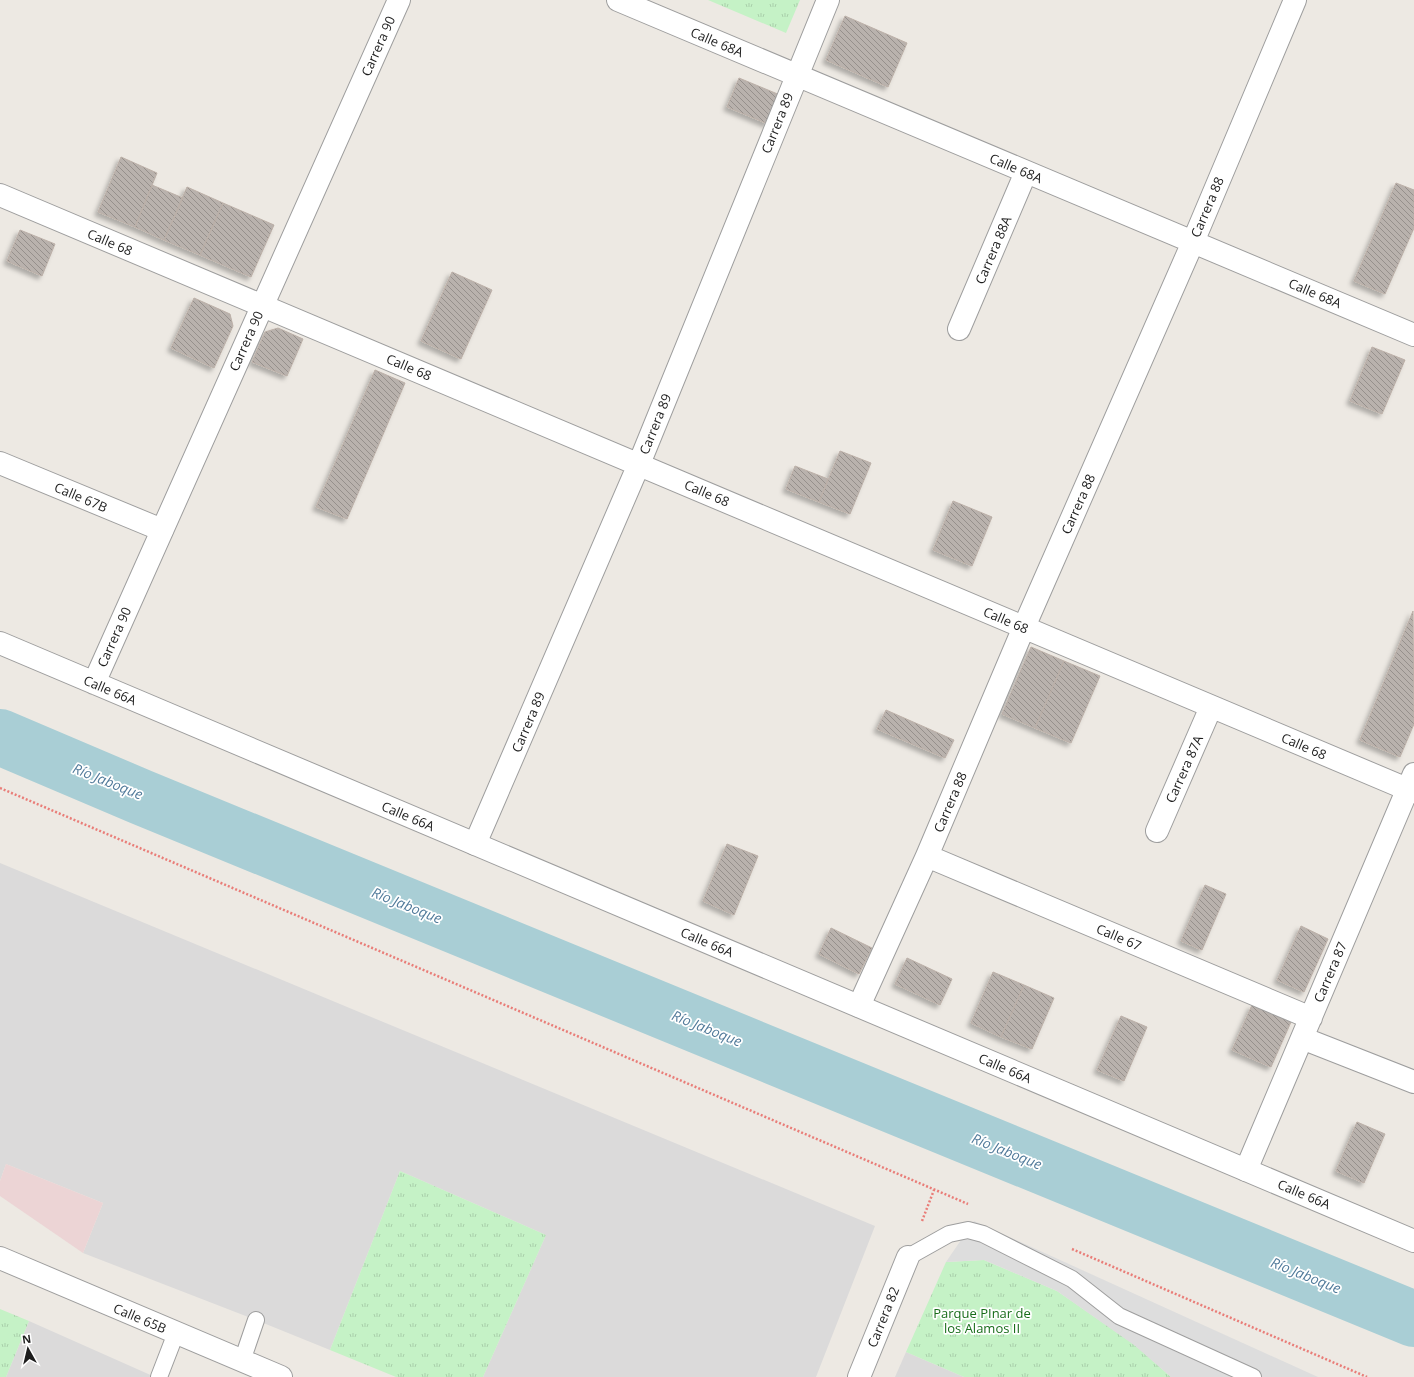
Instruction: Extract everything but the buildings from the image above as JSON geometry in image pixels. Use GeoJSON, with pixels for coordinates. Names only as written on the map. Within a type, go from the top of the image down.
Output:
{"type":"FeatureCollection","features":[{"type":"Feature","properties":{"kind":"street","name":"Carrera 90"},"geometry":{"type":"LineString","coordinates":[[94,683],[399,0]]}},
{"type":"Feature","properties":{"kind":"street","name":"Calle 68A"},"geometry":{"type":"LineString","coordinates":[[618,0],[1414,335]]}},
{"type":"Feature","properties":{"kind":"street","name":"Carrera 89"},"geometry":{"type":"LineString","coordinates":[[475,844],[638,464],[828,0]]}},
{"type":"Feature","properties":{"kind":"street","name":"Carrera 88"},"geometry":{"type":"LineString","coordinates":[[859,1006],[927,856],[1024,627],[1193,242],[1295,0]]}},
{"type":"Feature","properties":{"kind":"street","name":"Carrera 88A"},"geometry":{"type":"LineString","coordinates":[[959,329],[1026,172]]}},
{"type":"Feature","properties":{"kind":"street","name":"Calle 68"},"geometry":{"type":"LineString","coordinates":[[0,195],[1211,707],[1412,785]]}},
{"type":"Feature","properties":{"kind":"street","name":"Calle 67B"},"geometry":{"type":"LineString","coordinates":[[0,463],[162,530]]}},
{"type":"Feature","properties":{"kind":"street","name":"Calle 66A"},"geometry":{"type":"LineString","coordinates":[[0,644],[1414,1241]]}},
{"type":"Feature","properties":{"kind":"street","name":"Carrera 87A"},"geometry":{"type":"LineString","coordinates":[[1157,831],[1211,707]]}},
{"type":"Feature","properties":{"kind":"street","name":"Carrera 87"},"geometry":{"type":"LineString","coordinates":[[1246,1170],[1412,785]]}},
{"type":"Feature","properties":{"kind":"street","name":"Calle 67"},"geometry":{"type":"LineString","coordinates":[[927,856],[1306,1028],[1414,1082]]}},
{"type":"Feature","properties":{"kind":"street","name":"Carrera 82"},"geometry":{"type":"LineString","coordinates":[[859,1377],[908,1257]]}},
{"type":"Feature","properties":{"kind":"street","name":"Calle 65B"},"geometry":{"type":"LineString","coordinates":[[0,1258],[281,1377]]}},
{"type":"Feature","properties":{"kind":"lane"},"geometry":{"type":"LineString","coordinates":[[908,1257],[949,1234],[968,1230],[982,1234],[1072,1279],[1119,1316],[1253,1377]]}},
{"type":"Feature","properties":{"kind":"lane"},"geometry":{"type":"LineString","coordinates":[[242,1361],[256,1320]]}},
{"type":"Feature","properties":{"kind":"lane"},"geometry":{"type":"LineString","coordinates":[[159,1377],[176,1333]]}},
{"type":"Feature","properties":{"kind":"path"},"geometry":{"type":"LineString","coordinates":[[0,788],[971,1206]]}},
{"type":"Feature","properties":{"kind":"path"},"geometry":{"type":"LineString","coordinates":[[1066,1247],[1367,1377]]}},
{"type":"Feature","properties":{"kind":"shaded area"},"geometry":{"type":"Polygon","coordinates":[[[0,863],[875,1226],[816,1377],[483,1377],[546,1235],[400,1171],[330,1350],[83,1253],[103,1203],[6,1164],[0,1181],[0,863]]]}},
{"type":"Feature","properties":{"kind":"shaded area"},"geometry":{"type":"Polygon","coordinates":[[[6,1164],[103,1203],[83,1253],[0,1196],[0,1181],[6,1164]]]}},
{"type":"Feature","properties":{"kind":"shaded area"},"geometry":{"type":"Polygon","coordinates":[[[974,1221],[1318,1377],[1171,1377],[1134,1345],[1057,1291],[984,1260],[946,1262],[974,1221]]]}},
{"type":"Feature","properties":{"kind":"shaded area"},"geometry":{"type":"Polygon","coordinates":[[[29,1321],[155,1377],[6,1377],[29,1321]]]}},
{"type":"Feature","properties":{"kind":"shaded area"},"geometry":{"type":"Polygon","coordinates":[[[906,1352],[964,1377],[895,1377],[906,1352]]]}},
{"type":"Feature","properties":{"kind":"green space"},"geometry":{"type":"Polygon","coordinates":[[[708,0],[800,0],[786,33],[708,0]]]}},
{"type":"Feature","properties":{"kind":"green space"},"geometry":{"type":"Polygon","coordinates":[[[400,1171],[546,1235],[483,1377],[396,1377],[330,1350],[400,1171]]]}},
{"type":"Feature","properties":{"kind":"green space","name":"Parque PInar de los Alamos II"},"geometry":{"type":"Polygon","coordinates":[[[984,1260],[1057,1291],[1135,1345],[1171,1377],[964,1377],[906,1352],[946,1262],[984,1260]]]}},
{"type":"Feature","properties":{"kind":"green space"},"geometry":{"type":"Polygon","coordinates":[[[0,1309],[29,1321],[6,1377],[0,1377],[0,1309]]]}},
{"type":"Feature","properties":{"kind":"waterway","name":"Río Jaboque"},"geometry":{"type":"LineString","coordinates":[[0,737],[141,797],[1414,1319]]}}]}
